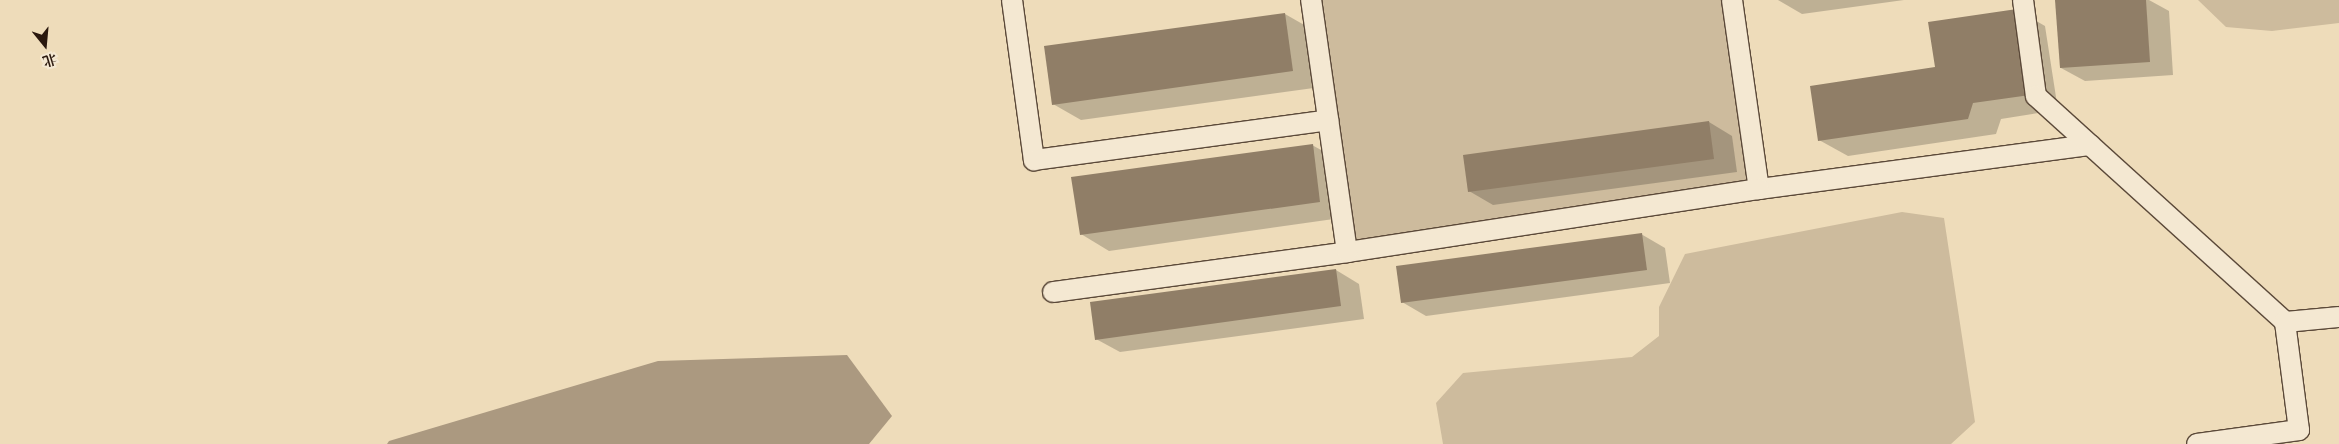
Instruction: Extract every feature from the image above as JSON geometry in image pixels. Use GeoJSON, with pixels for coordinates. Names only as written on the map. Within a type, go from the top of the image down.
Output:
{"type":"FeatureCollection","features":[{"type":"Feature","properties":{"kind":"lane"},"geometry":{"type":"LineString","coordinates":[[1012,0],[1034,160],[1328,120]]}},
{"type":"Feature","properties":{"kind":"lane"},"geometry":{"type":"LineString","coordinates":[[1311,0],[1348,252]]}},
{"type":"Feature","properties":{"kind":"lane"},"geometry":{"type":"LineString","coordinates":[[1732,0],[1759,190]]}},
{"type":"Feature","properties":{"kind":"lane"},"geometry":{"type":"LineString","coordinates":[[2023,0],[2036,96],[2285,322],[2299,430],[2197,444]]}},
{"type":"Feature","properties":{"kind":"lane"},"geometry":{"type":"LineString","coordinates":[[1053,292],[1348,252],[1759,190],[2090,145]]}},
{"type":"Feature","properties":{"kind":"lane"},"geometry":{"type":"LineString","coordinates":[[2285,322],[2339,317]]}},
{"type":"Feature","properties":{"kind":"shaded area"},"geometry":{"type":"Polygon","coordinates":[[[1311,0],[1732,0],[1759,189],[1347,252],[1311,0]]]}},
{"type":"Feature","properties":{"kind":"shaded area"},"geometry":{"type":"Polygon","coordinates":[[[2198,0],[2339,0],[2339,23],[2272,31],[2226,27],[2198,0]]]}},
{"type":"Feature","properties":{"kind":"shaded area"},"geometry":{"type":"Polygon","coordinates":[[[1902,212],[1944,218],[1975,422],[1951,444],[1443,444],[1436,403],[1463,373],[1632,357],[1659,336],[1659,307],[1685,254],[1902,212]]]}},
{"type":"Feature","properties":{"kind":"shaded area"},"geometry":{"type":"Polygon","coordinates":[[[847,355],[892,416],[869,444],[387,444],[389,441],[658,361],[847,355]]]}},
{"type":"Feature","properties":{"kind":"building"},"geometry":{"type":"Polygon","coordinates":[[[2055,0],[2146,0],[2150,62],[2060,68],[2055,0]]]}},
{"type":"Feature","properties":{"kind":"building"},"geometry":{"type":"Polygon","coordinates":[[[2017,9],[2030,95],[1973,103],[1968,119],[1818,141],[1810,86],[1935,67],[1928,22],[2017,9]]]}},
{"type":"Feature","properties":{"kind":"building"},"geometry":{"type":"Polygon","coordinates":[[[1285,13],[1293,71],[1052,105],[1044,46],[1285,13]]]}},
{"type":"Feature","properties":{"kind":"building"},"geometry":{"type":"Polygon","coordinates":[[[1709,121],[1714,159],[1468,192],[1463,155],[1709,121]]]}},
{"type":"Feature","properties":{"kind":"building"},"geometry":{"type":"Polygon","coordinates":[[[1313,144],[1320,202],[1080,235],[1071,177],[1313,144]]]}},
{"type":"Feature","properties":{"kind":"building"},"geometry":{"type":"Polygon","coordinates":[[[1642,233],[1647,270],[1401,303],[1396,266],[1642,233]]]}},
{"type":"Feature","properties":{"kind":"building"},"geometry":{"type":"Polygon","coordinates":[[[1336,269],[1341,306],[1095,340],[1090,302],[1336,269]]]}}]}
